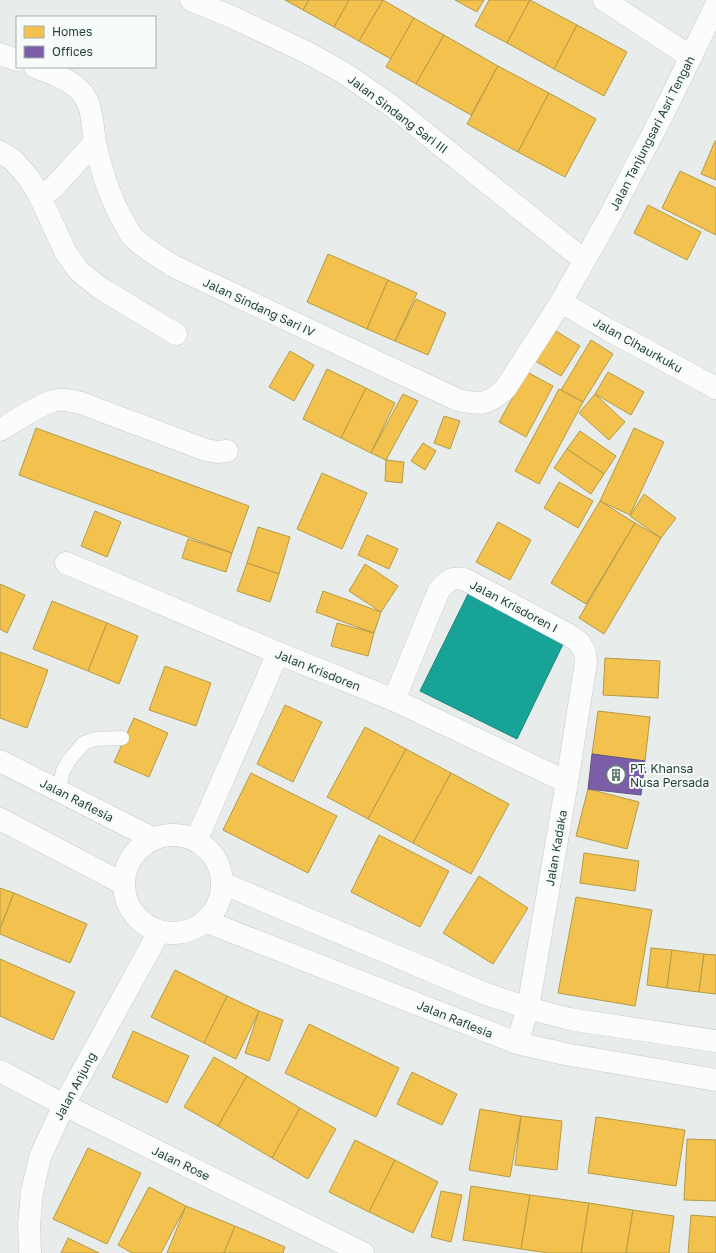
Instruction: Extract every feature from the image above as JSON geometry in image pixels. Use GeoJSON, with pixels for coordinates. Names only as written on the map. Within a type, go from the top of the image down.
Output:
{"type":"FeatureCollection","features":[{"type":"Feature","properties":{"kind":"street","name":"Jalan Sindang Sari III"},"geometry":{"type":"LineString","coordinates":[[191,0],[232,17],[308,53],[344,73],[389,104],[584,260]]}},
{"type":"Feature","properties":{"kind":"street"},"geometry":{"type":"LineString","coordinates":[[604,0],[691,58]]}},
{"type":"Feature","properties":{"kind":"street","name":"Jalan Tanjungsari Asri Tengah"},"geometry":{"type":"LineString","coordinates":[[485,403],[495,398],[505,389],[561,302],[608,219],[663,114],[716,5]]}},
{"type":"Feature","properties":{"kind":"street"},"geometry":{"type":"LineString","coordinates":[[0,54],[16,60]]}},
{"type":"Feature","properties":{"kind":"street","name":"Jalan Sindang Sari IV"},"geometry":{"type":"LineString","coordinates":[[38,68],[72,84],[83,94],[90,109],[95,142],[105,181],[116,210],[132,235],[152,252],[173,266],[458,400],[471,403],[485,403]]}},
{"type":"Feature","properties":{"kind":"street"},"geometry":{"type":"LineString","coordinates":[[40,197],[54,187],[95,142]]}},
{"type":"Feature","properties":{"kind":"street"},"geometry":{"type":"LineString","coordinates":[[0,152],[12,159],[29,178],[40,197],[66,253],[79,271],[100,288],[176,334]]}},
{"type":"Feature","properties":{"kind":"street","name":"Jalan Cihaurkuku"},"geometry":{"type":"LineString","coordinates":[[561,302],[607,329],[716,388]]}},
{"type":"Feature","properties":{"kind":"street"},"geometry":{"type":"LineString","coordinates":[[0,430],[44,405],[54,401],[66,400],[81,403],[206,450],[217,452],[227,451]]}},
{"type":"Feature","properties":{"kind":"street","name":"Jalan Krisdoren"},"geometry":{"type":"LineString","coordinates":[[66,564],[394,700],[567,782]]}},
{"type":"Feature","properties":{"kind":"street","name":"Jalan Krisdoren I"},"geometry":{"type":"LineString","coordinates":[[394,700],[439,590],[446,582],[454,578],[464,579],[570,635],[578,642],[585,652]]}},
{"type":"Feature","properties":{"kind":"street","name":"Jalan Kadaka"},"geometry":{"type":"LineString","coordinates":[[517,1043],[528,1008],[567,782],[586,662],[585,652]]}},
{"type":"Feature","properties":{"kind":"street"},"geometry":{"type":"LineString","coordinates":[[196,841],[278,653]]}},
{"type":"Feature","properties":{"kind":"street","name":"Jalan Raflesia"},"geometry":{"type":"LineString","coordinates":[[0,761],[154,839]]}},
{"type":"Feature","properties":{"kind":"street"},"geometry":{"type":"LineString","coordinates":[[0,819],[124,884]]}},
{"type":"Feature","properties":{"kind":"street"},"geometry":{"type":"LineString","coordinates":[[168,835],[182,836],[196,841],[206,848],[215,858],[220,870],[222,883],[220,897],[214,910],[205,921],[192,930],[176,933],[159,932],[141,922],[128,905],[124,884],[127,865],[138,849],[154,839],[168,835]]}},
{"type":"Feature","properties":{"kind":"street"},"geometry":{"type":"LineString","coordinates":[[222,883],[486,994],[528,1008],[569,1018],[716,1040]]}},
{"type":"Feature","properties":{"kind":"street","name":"Jalan Raflesia"},"geometry":{"type":"LineString","coordinates":[[205,921],[517,1043],[572,1055],[716,1080]]}},
{"type":"Feature","properties":{"kind":"street","name":"Jalan Anjung"},"geometry":{"type":"LineString","coordinates":[[30,1253],[29,1225],[32,1192],[40,1157],[64,1105],[159,932]]}},
{"type":"Feature","properties":{"kind":"street","name":"Jalan Rose"},"geometry":{"type":"LineString","coordinates":[[0,1071],[64,1105],[363,1253]]}},
{"type":"Feature","properties":{"kind":"lane"},"geometry":{"type":"LineString","coordinates":[[58,790],[63,771],[69,760],[84,743],[95,739],[122,738]]}},
{"type":"Feature","properties":{"kind":"building: Homes"},"geometry":{"type":"Polygon","coordinates":[[[285,0],[309,0],[303,10],[285,0]]]}},
{"type":"Feature","properties":{"kind":"building: Homes"},"geometry":{"type":"Polygon","coordinates":[[[309,0],[349,0],[334,27],[303,10],[309,0]]]}},
{"type":"Feature","properties":{"kind":"building: Homes"},"geometry":{"type":"Polygon","coordinates":[[[349,0],[383,0],[359,41],[334,27],[349,0]]]}},
{"type":"Feature","properties":{"kind":"building: Homes"},"geometry":{"type":"Polygon","coordinates":[[[383,0],[414,18],[391,59],[359,41],[383,0]]]}},
{"type":"Feature","properties":{"kind":"building: Homes"},"geometry":{"type":"Polygon","coordinates":[[[455,0],[484,0],[477,12],[455,0]]]}},
{"type":"Feature","properties":{"kind":"building: Homes"},"geometry":{"type":"Polygon","coordinates":[[[489,0],[530,0],[507,43],[475,26],[489,0]]]}},
{"type":"Feature","properties":{"kind":"building: Homes"},"geometry":{"type":"Polygon","coordinates":[[[530,0],[577,25],[554,69],[507,43],[530,0]]]}},
{"type":"Feature","properties":{"kind":"building: Homes"},"geometry":{"type":"Polygon","coordinates":[[[414,18],[444,35],[416,84],[386,67],[414,18]]]}},
{"type":"Feature","properties":{"kind":"building: Homes"},"geometry":{"type":"Polygon","coordinates":[[[577,25],[627,52],[604,96],[554,69],[577,25]]]}},
{"type":"Feature","properties":{"kind":"building: Homes"},"geometry":{"type":"Polygon","coordinates":[[[444,35],[498,66],[471,115],[416,84],[444,35]]]}},
{"type":"Feature","properties":{"kind":"building: Homes"},"geometry":{"type":"Polygon","coordinates":[[[498,66],[549,93],[518,152],[467,124],[498,66]]]}},
{"type":"Feature","properties":{"kind":"building: Homes"},"geometry":{"type":"Polygon","coordinates":[[[549,93],[596,119],[565,177],[518,152],[549,93]]]}},
{"type":"Feature","properties":{"kind":"building: Homes"},"geometry":{"type":"Polygon","coordinates":[[[716,141],[716,180],[701,174],[716,141]]]}},
{"type":"Feature","properties":{"kind":"building: Homes"},"geometry":{"type":"Polygon","coordinates":[[[680,171],[716,188],[716,235],[662,208],[680,171]]]}},
{"type":"Feature","properties":{"kind":"building: Homes"},"geometry":{"type":"Polygon","coordinates":[[[648,205],[701,232],[687,260],[634,233],[648,205]]]}},
{"type":"Feature","properties":{"kind":"building: Homes"},"geometry":{"type":"Polygon","coordinates":[[[328,254],[388,280],[367,329],[307,302],[328,254]]]}},
{"type":"Feature","properties":{"kind":"building: Homes"},"geometry":{"type":"Polygon","coordinates":[[[388,280],[417,293],[395,341],[367,329],[388,280]]]}},
{"type":"Feature","properties":{"kind":"building: Homes"},"geometry":{"type":"Polygon","coordinates":[[[416,299],[446,313],[428,355],[395,341],[416,299]]]}},
{"type":"Feature","properties":{"kind":"building: Homes"},"geometry":{"type":"Polygon","coordinates":[[[551,328],[580,346],[561,376],[532,359],[551,328]]]}},
{"type":"Feature","properties":{"kind":"building: Homes"},"geometry":{"type":"Polygon","coordinates":[[[591,340],[613,354],[583,402],[561,390],[591,340]]]}},
{"type":"Feature","properties":{"kind":"building: Homes"},"geometry":{"type":"Polygon","coordinates":[[[290,351],[314,365],[294,401],[269,387],[290,351]]]}},
{"type":"Feature","properties":{"kind":"building: Homes"},"geometry":{"type":"Polygon","coordinates":[[[327,369],[366,388],[341,438],[303,419],[327,369]]]}},
{"type":"Feature","properties":{"kind":"building: Homes"},"geometry":{"type":"Polygon","coordinates":[[[527,372],[553,386],[526,437],[499,422],[527,372]]]}},
{"type":"Feature","properties":{"kind":"building: Homes"},"geometry":{"type":"Polygon","coordinates":[[[608,372],[644,392],[631,415],[595,394],[608,372]]]}},
{"type":"Feature","properties":{"kind":"building: Homes"},"geometry":{"type":"Polygon","coordinates":[[[366,388],[395,403],[371,453],[341,438],[366,388]]]}},
{"type":"Feature","properties":{"kind":"building: Homes"},"geometry":{"type":"Polygon","coordinates":[[[559,389],[583,402],[539,484],[515,471],[559,389]]]}},
{"type":"Feature","properties":{"kind":"building: Homes"},"geometry":{"type":"Polygon","coordinates":[[[403,394],[418,401],[386,460],[371,453],[403,394]]]}},
{"type":"Feature","properties":{"kind":"building: Homes"},"geometry":{"type":"Polygon","coordinates":[[[595,394],[625,422],[609,440],[579,413],[595,394]]]}},
{"type":"Feature","properties":{"kind":"building: Homes"},"geometry":{"type":"Polygon","coordinates":[[[444,416],[460,421],[450,449],[434,443],[444,416]]]}},
{"type":"Feature","properties":{"kind":"building: Homes"},"geometry":{"type":"Polygon","coordinates":[[[36,428],[249,506],[232,553],[19,475],[36,428]]]}},
{"type":"Feature","properties":{"kind":"building: Homes"},"geometry":{"type":"Polygon","coordinates":[[[634,428],[664,442],[630,515],[600,501],[634,428]]]}},
{"type":"Feature","properties":{"kind":"building: Homes"},"geometry":{"type":"Polygon","coordinates":[[[580,431],[616,456],[604,474],[567,449],[580,431]]]}},
{"type":"Feature","properties":{"kind":"building: Homes"},"geometry":{"type":"Polygon","coordinates":[[[423,443],[436,451],[425,470],[411,461],[423,443]]]}},
{"type":"Feature","properties":{"kind":"building: Homes"},"geometry":{"type":"Polygon","coordinates":[[[567,449],[604,474],[591,494],[554,468],[567,449]]]}},
{"type":"Feature","properties":{"kind":"building: Homes"},"geometry":{"type":"Polygon","coordinates":[[[386,460],[404,462],[402,483],[385,481],[386,460]]]}},
{"type":"Feature","properties":{"kind":"building: Homes"},"geometry":{"type":"Polygon","coordinates":[[[322,473],[367,493],[342,549],[297,529],[322,473]]]}},
{"type":"Feature","properties":{"kind":"building: Homes"},"geometry":{"type":"Polygon","coordinates":[[[559,482],[593,501],[578,528],[544,508],[559,482]]]}},
{"type":"Feature","properties":{"kind":"building: Homes"},"geometry":{"type":"Polygon","coordinates":[[[644,494],[676,518],[661,538],[630,516],[644,494]]]}},
{"type":"Feature","properties":{"kind":"building: Homes"},"geometry":{"type":"Polygon","coordinates":[[[600,501],[635,523],[586,604],[551,583],[600,501]]]}},
{"type":"Feature","properties":{"kind":"building: Homes"},"geometry":{"type":"Polygon","coordinates":[[[95,511],[121,522],[107,557],[81,546],[95,511]]]}},
{"type":"Feature","properties":{"kind":"building: Homes"},"geometry":{"type":"Polygon","coordinates":[[[498,522],[531,540],[510,580],[476,562],[498,522]]]}},
{"type":"Feature","properties":{"kind":"building: Homes"},"geometry":{"type":"Polygon","coordinates":[[[635,523],[661,538],[604,634],[579,618],[635,523]]]}},
{"type":"Feature","properties":{"kind":"building: Homes"},"geometry":{"type":"Polygon","coordinates":[[[258,527],[290,537],[279,574],[247,563],[258,527]]]}},
{"type":"Feature","properties":{"kind":"building: Homes"},"geometry":{"type":"Polygon","coordinates":[[[367,535],[398,549],[389,569],[358,555],[367,535]]]}},
{"type":"Feature","properties":{"kind":"building: Homes"},"geometry":{"type":"Polygon","coordinates":[[[188,539],[232,553],[226,572],[182,558],[188,539]]]}},
{"type":"Feature","properties":{"kind":"building: Homes"},"geometry":{"type":"Polygon","coordinates":[[[247,563],[279,574],[270,602],[237,591],[247,563]]]}},
{"type":"Feature","properties":{"kind":"building: Homes"},"geometry":{"type":"Polygon","coordinates":[[[365,564],[398,586],[381,612],[349,591],[365,564]]]}},
{"type":"Feature","properties":{"kind":"building: Homes"},"geometry":{"type":"Polygon","coordinates":[[[0,584],[25,595],[7,633],[0,629],[0,584]]]}},
{"type":"Feature","properties":{"kind":"building: Homes"},"geometry":{"type":"Polygon","coordinates":[[[323,591],[381,612],[374,633],[316,612],[323,591]]]}},
{"type":"Feature","properties":{"kind":"building: Homes"},"geometry":{"type":"Polygon","coordinates":[[[52,601],[107,623],[88,671],[33,649],[52,601]]]}},
{"type":"Feature","properties":{"kind":"building: Homes"},"geometry":{"type":"Polygon","coordinates":[[[107,623],[138,636],[119,684],[88,671],[107,623]]]}},
{"type":"Feature","properties":{"kind":"building: Homes"},"geometry":{"type":"Polygon","coordinates":[[[337,623],[374,633],[368,656],[331,646],[337,623]]]}},
{"type":"Feature","properties":{"kind":"building: Homes"},"geometry":{"type":"Polygon","coordinates":[[[0,652],[48,670],[27,728],[0,718],[0,652]]]}},
{"type":"Feature","properties":{"kind":"building: Homes"},"geometry":{"type":"Polygon","coordinates":[[[605,658],[660,661],[658,698],[603,695],[605,658]]]}},
{"type":"Feature","properties":{"kind":"building: Homes"},"geometry":{"type":"Polygon","coordinates":[[[165,666],[211,683],[196,726],[149,710],[165,666]]]}},
{"type":"Feature","properties":{"kind":"building: Homes"},"geometry":{"type":"Polygon","coordinates":[[[285,705],[322,722],[293,782],[257,764],[285,705]]]}},
{"type":"Feature","properties":{"kind":"building: Homes"},"geometry":{"type":"Polygon","coordinates":[[[598,711],[650,717],[645,761],[592,754],[598,711]]]}},
{"type":"Feature","properties":{"kind":"building: Homes"},"geometry":{"type":"Polygon","coordinates":[[[134,718],[168,733],[149,777],[114,762],[134,718]]]}},
{"type":"Feature","properties":{"kind":"building: Homes"},"geometry":{"type":"Polygon","coordinates":[[[365,727],[406,749],[368,819],[327,797],[365,727]]]}},
{"type":"Feature","properties":{"kind":"building: Homes"},"geometry":{"type":"Polygon","coordinates":[[[406,749],[451,773],[413,843],[368,819],[406,749]]]}},
{"type":"Feature","properties":{"kind":"building: Homes"},"geometry":{"type":"Polygon","coordinates":[[[251,773],[337,816],[308,873],[223,830],[251,773]]]}},
{"type":"Feature","properties":{"kind":"building: Homes"},"geometry":{"type":"Polygon","coordinates":[[[451,773],[509,804],[471,874],[413,843],[451,773]]]}},
{"type":"Feature","properties":{"kind":"building: Homes"},"geometry":{"type":"Polygon","coordinates":[[[588,789],[639,802],[627,849],[576,836],[588,789]]]}},
{"type":"Feature","properties":{"kind":"building: Homes"},"geometry":{"type":"Polygon","coordinates":[[[379,835],[449,871],[420,927],[351,892],[379,835]]]}},
{"type":"Feature","properties":{"kind":"building: Homes"},"geometry":{"type":"Polygon","coordinates":[[[584,853],[639,861],[635,891],[580,883],[584,853]]]}},
{"type":"Feature","properties":{"kind":"building: Homes"},"geometry":{"type":"Polygon","coordinates":[[[479,876],[528,908],[493,964],[443,933],[479,876]]]}},
{"type":"Feature","properties":{"kind":"building: Homes"},"geometry":{"type":"Polygon","coordinates":[[[0,888],[14,893],[0,929],[0,888]]]}},
{"type":"Feature","properties":{"kind":"building: Homes"},"geometry":{"type":"Polygon","coordinates":[[[14,893],[87,924],[70,963],[0,934],[0,929],[14,893]]]}},
{"type":"Feature","properties":{"kind":"building: Homes"},"geometry":{"type":"Polygon","coordinates":[[[576,897],[652,910],[635,1006],[558,993],[576,897]]]}},
{"type":"Feature","properties":{"kind":"building: Homes"},"geometry":{"type":"Polygon","coordinates":[[[651,948],[672,950],[667,988],[647,985],[651,948]]]}},
{"type":"Feature","properties":{"kind":"building: Homes"},"geometry":{"type":"Polygon","coordinates":[[[672,950],[704,954],[699,992],[667,988],[672,950]]]}},
{"type":"Feature","properties":{"kind":"building: Homes"},"geometry":{"type":"Polygon","coordinates":[[[704,954],[716,955],[716,994],[699,992],[704,954]]]}},
{"type":"Feature","properties":{"kind":"building: Homes"},"geometry":{"type":"Polygon","coordinates":[[[0,959],[75,992],[53,1040],[0,1016],[0,959]]]}},
{"type":"Feature","properties":{"kind":"building: Homes"},"geometry":{"type":"Polygon","coordinates":[[[175,970],[227,996],[204,1043],[151,1017],[175,970]]]}},
{"type":"Feature","properties":{"kind":"building: Homes"},"geometry":{"type":"Polygon","coordinates":[[[227,996],[259,1011],[236,1059],[204,1043],[227,996]]]}},
{"type":"Feature","properties":{"kind":"building: Homes"},"geometry":{"type":"Polygon","coordinates":[[[259,1011],[283,1020],[269,1061],[245,1053],[259,1011]]]}},
{"type":"Feature","properties":{"kind":"building: Homes"},"geometry":{"type":"Polygon","coordinates":[[[309,1024],[399,1068],[376,1117],[285,1073],[309,1024]]]}},
{"type":"Feature","properties":{"kind":"building: Homes"},"geometry":{"type":"Polygon","coordinates":[[[133,1031],[189,1056],[167,1103],[112,1077],[133,1031]]]}},
{"type":"Feature","properties":{"kind":"building: Homes"},"geometry":{"type":"Polygon","coordinates":[[[214,1057],[247,1076],[218,1126],[184,1107],[214,1057]]]}},
{"type":"Feature","properties":{"kind":"building: Homes"},"geometry":{"type":"Polygon","coordinates":[[[412,1072],[457,1094],[442,1125],[397,1104],[412,1072]]]}},
{"type":"Feature","properties":{"kind":"building: Homes"},"geometry":{"type":"Polygon","coordinates":[[[247,1076],[300,1108],[272,1158],[218,1126],[247,1076]]]}},
{"type":"Feature","properties":{"kind":"building: Homes"},"geometry":{"type":"Polygon","coordinates":[[[300,1108],[336,1129],[308,1179],[272,1158],[300,1108]]]}},
{"type":"Feature","properties":{"kind":"building: Homes"},"geometry":{"type":"Polygon","coordinates":[[[480,1109],[521,1116],[510,1177],[469,1170],[480,1109]]]}},
{"type":"Feature","properties":{"kind":"building: Homes"},"geometry":{"type":"Polygon","coordinates":[[[521,1116],[562,1121],[557,1170],[515,1165],[521,1116]]]}},
{"type":"Feature","properties":{"kind":"building: Homes"},"geometry":{"type":"Polygon","coordinates":[[[596,1117],[685,1130],[676,1186],[588,1173],[596,1117]]]}},
{"type":"Feature","properties":{"kind":"building: Homes"},"geometry":{"type":"Polygon","coordinates":[[[687,1139],[716,1140],[716,1201],[684,1200],[687,1139]]]}},
{"type":"Feature","properties":{"kind":"building: Homes"},"geometry":{"type":"Polygon","coordinates":[[[355,1140],[395,1160],[369,1212],[329,1192],[355,1140]]]}},
{"type":"Feature","properties":{"kind":"building: Homes"},"geometry":{"type":"Polygon","coordinates":[[[88,1148],[141,1173],[107,1244],[53,1219],[88,1148]]]}},
{"type":"Feature","properties":{"kind":"building: Homes"},"geometry":{"type":"Polygon","coordinates":[[[395,1160],[438,1182],[413,1233],[369,1212],[395,1160]]]}},
{"type":"Feature","properties":{"kind":"building: Homes"},"geometry":{"type":"Polygon","coordinates":[[[471,1186],[530,1195],[521,1249],[463,1240],[471,1186]]]}},
{"type":"Feature","properties":{"kind":"building: Homes"},"geometry":{"type":"Polygon","coordinates":[[[149,1187],[186,1206],[161,1253],[132,1253],[118,1245],[149,1187]]]}},
{"type":"Feature","properties":{"kind":"building: Homes"},"geometry":{"type":"Polygon","coordinates":[[[441,1191],[462,1195],[451,1242],[431,1237],[441,1191]]]}},
{"type":"Feature","properties":{"kind":"building: Homes"},"geometry":{"type":"Polygon","coordinates":[[[530,1195],[589,1203],[581,1253],[548,1253],[521,1249],[530,1195]]]}},
{"type":"Feature","properties":{"kind":"building: Homes"},"geometry":{"type":"Polygon","coordinates":[[[589,1203],[633,1210],[626,1253],[581,1253],[589,1203]]]}},
{"type":"Feature","properties":{"kind":"building: Homes"},"geometry":{"type":"Polygon","coordinates":[[[186,1206],[235,1226],[224,1253],[167,1253],[186,1206]]]}},
{"type":"Feature","properties":{"kind":"building: Homes"},"geometry":{"type":"Polygon","coordinates":[[[633,1210],[674,1216],[669,1253],[626,1253],[633,1210]]]}},
{"type":"Feature","properties":{"kind":"building: Homes"},"geometry":{"type":"Polygon","coordinates":[[[691,1215],[716,1217],[716,1253],[688,1253],[691,1215]]]}},
{"type":"Feature","properties":{"kind":"building: Homes"},"geometry":{"type":"Polygon","coordinates":[[[235,1226],[285,1247],[283,1253],[224,1253],[235,1226]]]}},
{"type":"Feature","properties":{"kind":"building: Homes"},"geometry":{"type":"Polygon","coordinates":[[[68,1238],[99,1253],[61,1253],[68,1238]]]}},
{"type":"Feature","properties":{"kind":"building: Offices","name":"PT. Khansa Nusa Persada"},"geometry":{"type":"Polygon","coordinates":[[[592,754],[645,761],[641,795],[588,789],[592,754]]]}},
{"type":"Feature","properties":{"kind":"building: Public"},"geometry":{"type":"Polygon","coordinates":[[[470,590],[566,638],[517,739],[420,691],[470,590]]]}},
{"type":"Feature","properties":{"kind":"place","name":"PT. Khansa Nusa Persada"},"geometry":{"type":"Point","coordinates":[616,775]}}]}
